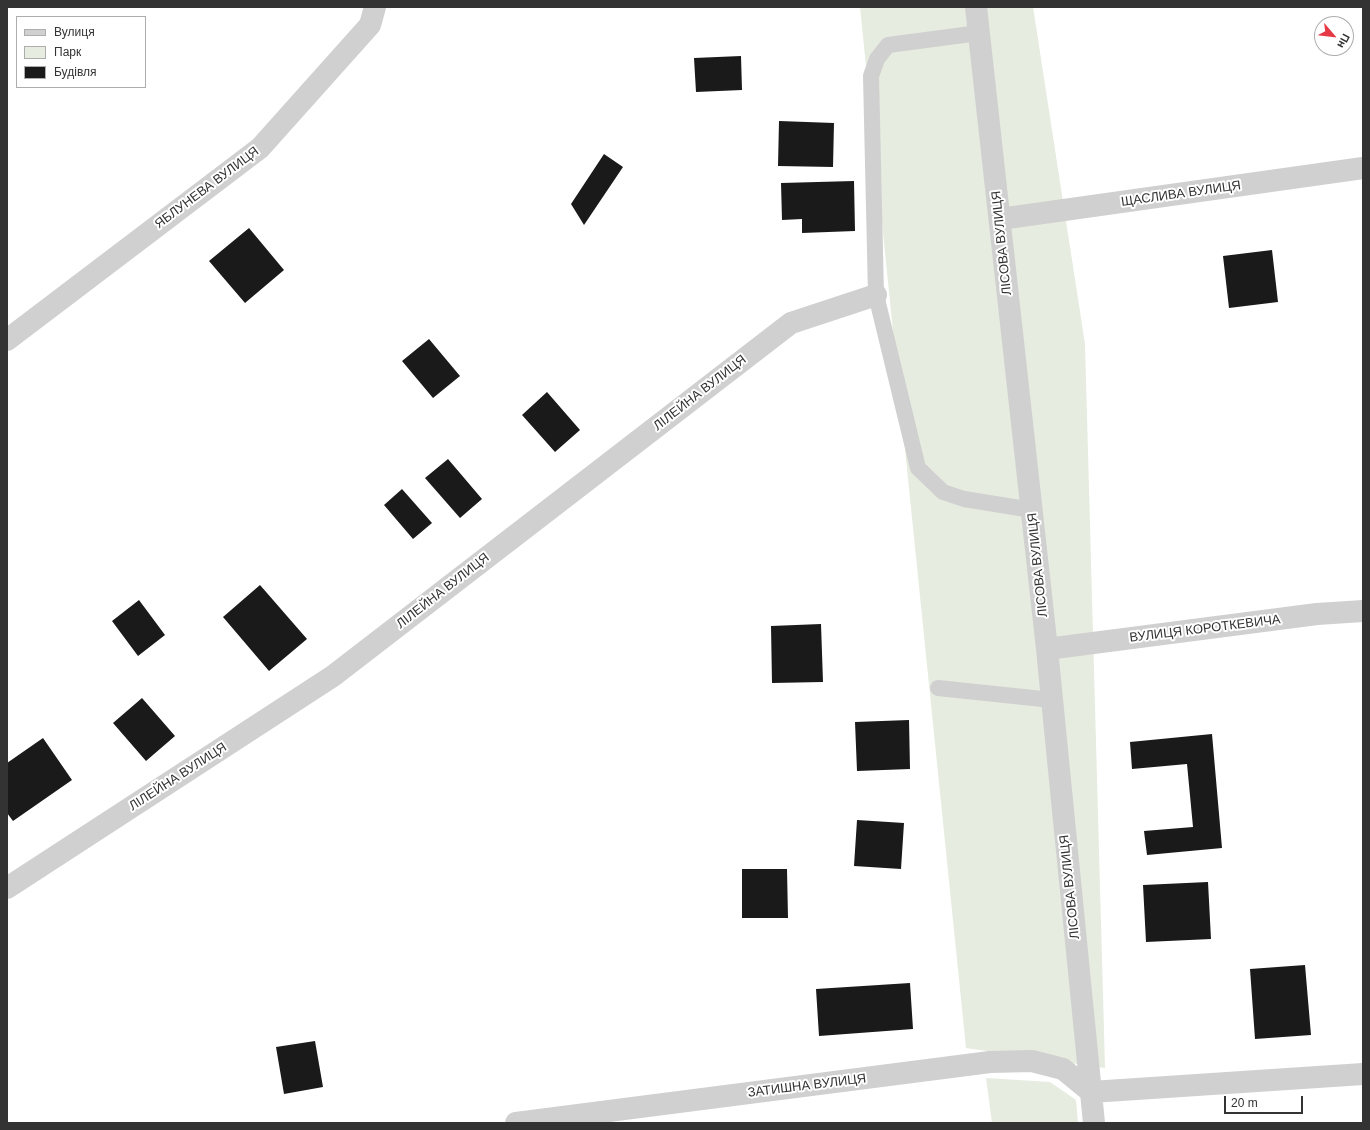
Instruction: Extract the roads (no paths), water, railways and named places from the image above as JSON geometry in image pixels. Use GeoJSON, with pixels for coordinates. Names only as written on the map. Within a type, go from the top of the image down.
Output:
{"type":"FeatureCollection","features":[{"type":"Feature","properties":{"kind":"street","name":"ЯБЛУНЕВА ВУЛИЦЯ"},"geometry":{"type":"LineString","coordinates":[[7,340],[260,148],[370,25],[375,7]]}},
{"type":"Feature","properties":{"kind":"street","name":"ЛІСОВА ВУЛИЦЯ"},"geometry":{"type":"LineString","coordinates":[[976,7],[1047,649],[1094,1123]]}},
{"type":"Feature","properties":{"kind":"street","name":"ЩАСЛИВА ВУЛИЦЯ"},"geometry":{"type":"LineString","coordinates":[[1000,219],[1363,168]]}},
{"type":"Feature","properties":{"kind":"street","name":"ЛІЛЕЙНА ВУЛИЦЯ"},"geometry":{"type":"LineString","coordinates":[[7,888],[333,676],[791,324],[876,295]]}},
{"type":"Feature","properties":{"kind":"street","name":"ВУЛИЦЯ КОРОТКЕВИЧА"},"geometry":{"type":"LineString","coordinates":[[1047,649],[1317,614],[1363,611]]}},
{"type":"Feature","properties":{"kind":"street","name":"ЗАТИШНА ВУЛИЦЯ"},"geometry":{"type":"LineString","coordinates":[[516,1123],[990,1062],[1032,1061],[1062,1069],[1091,1092]]}},
{"type":"Feature","properties":{"kind":"street"},"geometry":{"type":"LineString","coordinates":[[1091,1092],[1363,1074]]}},
{"type":"Feature","properties":{"kind":"lane"},"geometry":{"type":"LineString","coordinates":[[979,33],[888,45],[878,59],[871,76],[876,295],[918,468],[943,492],[964,499],[1032,510]]}},
{"type":"Feature","properties":{"kind":"lane"},"geometry":{"type":"LineString","coordinates":[[938,688],[1052,700]]}}]}
